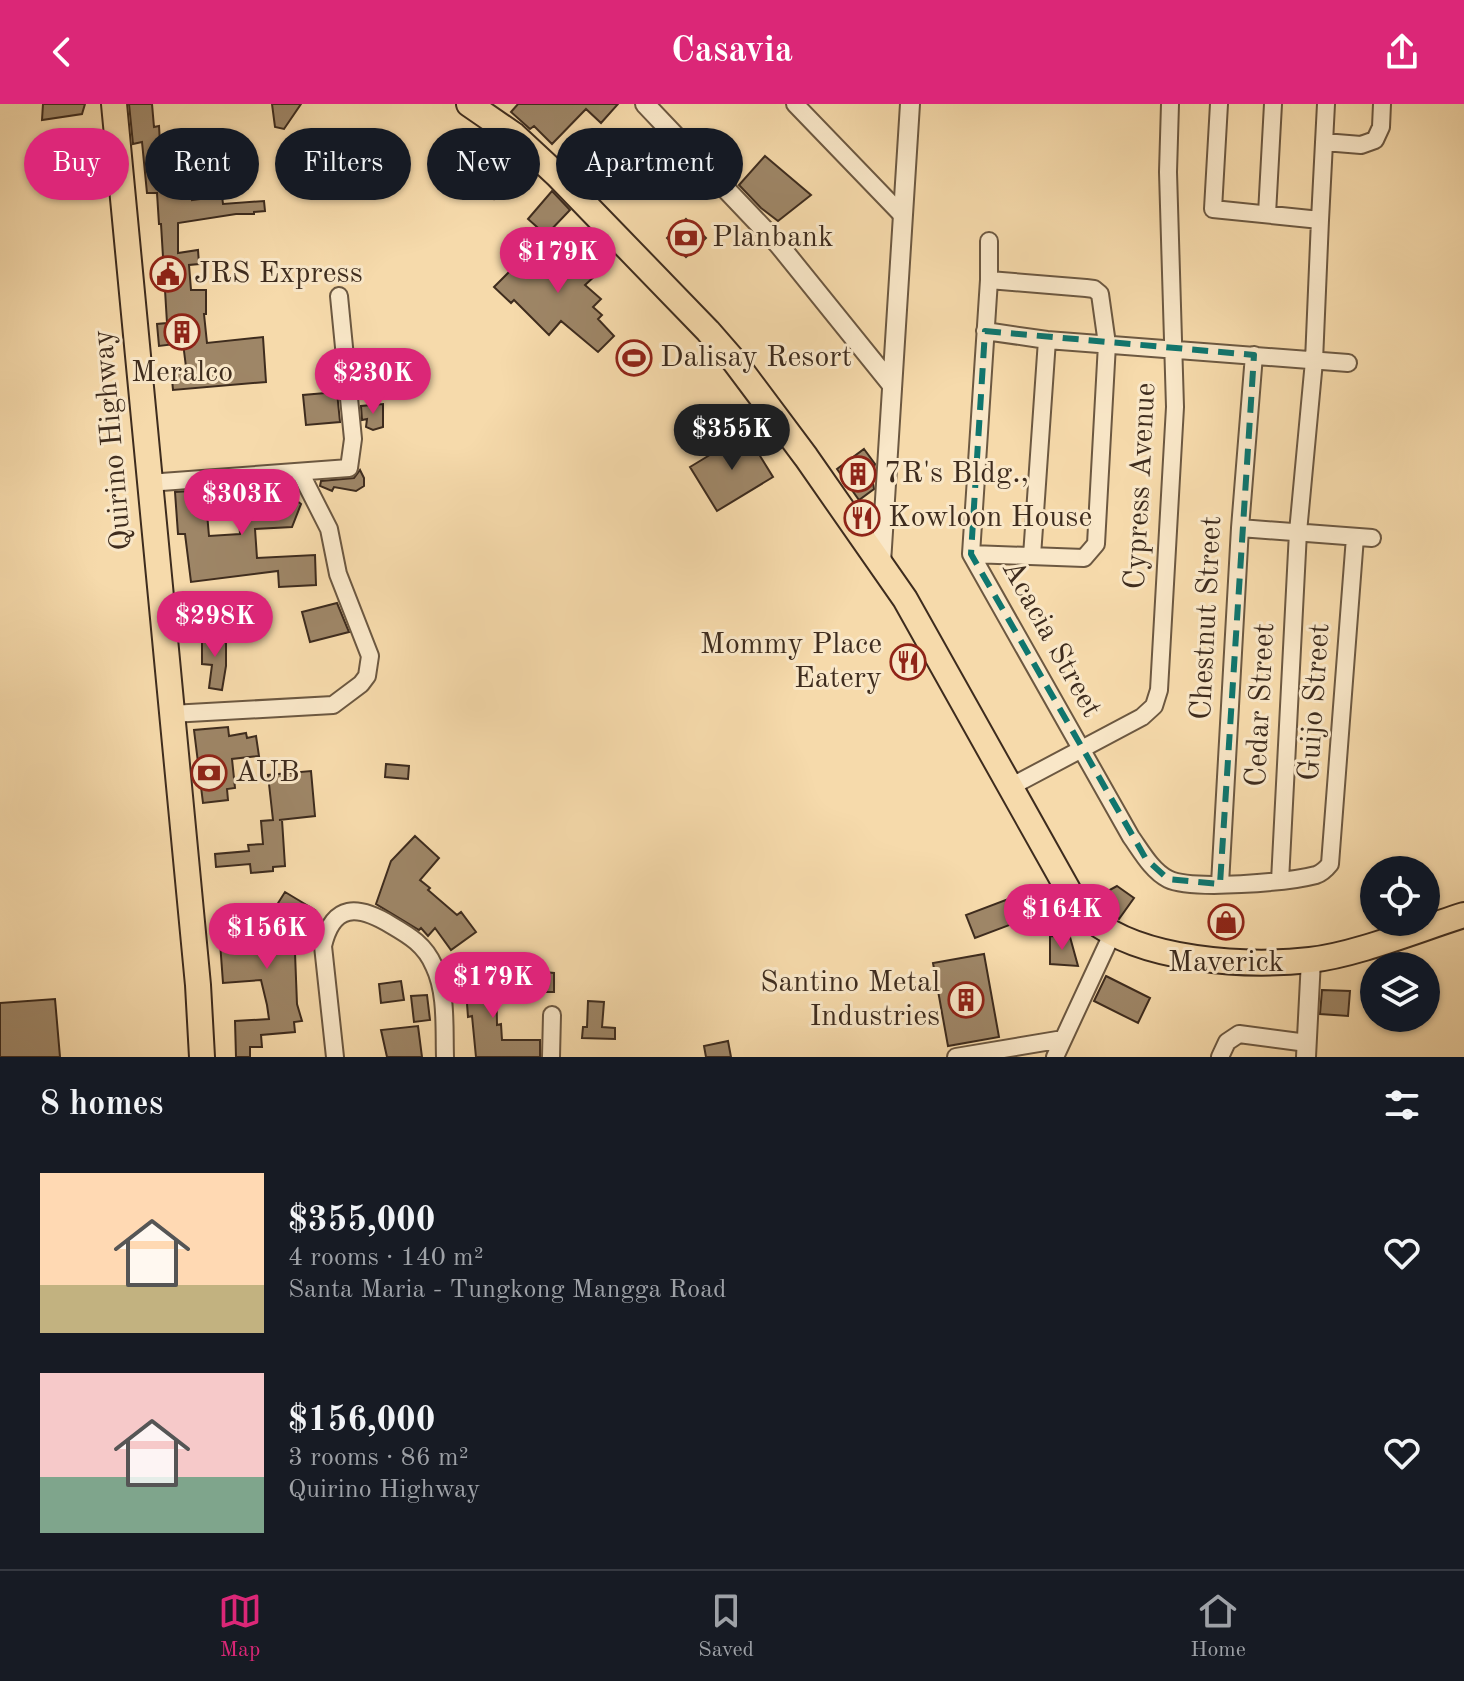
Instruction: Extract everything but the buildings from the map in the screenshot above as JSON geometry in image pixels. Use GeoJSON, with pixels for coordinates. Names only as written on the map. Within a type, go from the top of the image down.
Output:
{"type":"FeatureCollection","features":[{"type":"Feature","properties":{"kind":"main road","name":"Quirino Highway"},"geometry":{"type":"LineString","coordinates":[[114,104],[198,985],[202,1057]]}},
{"type":"Feature","properties":{"kind":"main road"},"geometry":{"type":"LineString","coordinates":[[469,104],[514,135],[557,175],[708,331],[806,457],[881,563],[940,658],[1071,895],[1090,918],[1161,953],[1231,961],[1311,960],[1464,915]]}},
{"type":"Feature","properties":{"kind":"street"},"geometry":{"type":"LineString","coordinates":[[645,104],[779,245],[892,385]]}},
{"type":"Feature","properties":{"kind":"street"},"geometry":{"type":"LineString","coordinates":[[795,104],[903,216]]}},
{"type":"Feature","properties":{"kind":"street"},"geometry":{"type":"LineString","coordinates":[[881,563],[910,104]]}},
{"type":"Feature","properties":{"kind":"street","name":"Cypress Avenue"},"geometry":{"type":"LineString","coordinates":[[1012,786],[1142,717],[1154,706],[1159,690],[1175,407],[1168,172],[1170,104]]}},
{"type":"Feature","properties":{"kind":"street"},"geometry":{"type":"LineString","coordinates":[[1219,104],[1213,209],[1320,220]]}},
{"type":"Feature","properties":{"kind":"street"},"geometry":{"type":"LineString","coordinates":[[1267,214],[1273,104]]}},
{"type":"Feature","properties":{"kind":"street","name":"Cedar Street"},"geometry":{"type":"LineString","coordinates":[[1280,881],[1298,532],[1314,361],[1326,104]]}},
{"type":"Feature","properties":{"kind":"street"},"geometry":{"type":"LineString","coordinates":[[1324,142],[1361,145],[1375,140],[1381,127],[1382,104]]}},
{"type":"Feature","properties":{"kind":"street","name":"Acacia Street"},"geometry":{"type":"LineString","coordinates":[[989,241],[971,554],[1146,859],[1168,879],[1220,884],[1280,881],[1325,870]]}},
{"type":"Feature","properties":{"kind":"street"},"geometry":{"type":"LineString","coordinates":[[971,554],[1084,558],[1096,544],[1107,344],[1100,294],[1094,289],[989,280]]}},
{"type":"Feature","properties":{"kind":"street"},"geometry":{"type":"LineString","coordinates":[[148,483],[349,468],[353,439],[339,296]]}},
{"type":"Feature","properties":{"kind":"street"},"geometry":{"type":"LineString","coordinates":[[985,331],[1047,340],[1348,363]]}},
{"type":"Feature","properties":{"kind":"street"},"geometry":{"type":"LineString","coordinates":[[1032,556],[1047,340]]}},
{"type":"Feature","properties":{"kind":"street","name":"Chestnut Street"},"geometry":{"type":"LineString","coordinates":[[1220,884],[1240,528],[1254,355]]}},
{"type":"Feature","properties":{"kind":"street"},"geometry":{"type":"LineString","coordinates":[[171,714],[333,705],[367,676],[369,650],[338,574],[329,529],[300,472]]}},
{"type":"Feature","properties":{"kind":"street"},"geometry":{"type":"LineString","coordinates":[[1240,528],[1298,532]]}},
{"type":"Feature","properties":{"kind":"street","name":"Guijo Street"},"geometry":{"type":"LineString","coordinates":[[1298,532],[1364,538],[1332,856],[1325,870]]}},
{"type":"Feature","properties":{"kind":"street"},"geometry":{"type":"LineString","coordinates":[[335,1057],[323,946],[327,928],[338,914],[354,910],[372,913],[420,943],[428,955],[435,967],[442,994],[445,1057]]}},
{"type":"Feature","properties":{"kind":"street"},"geometry":{"type":"LineString","coordinates":[[1055,1057],[1113,932]]}},
{"type":"Feature","properties":{"kind":"street"},"geometry":{"type":"LineString","coordinates":[[1220,1057],[1227,1042],[1239,1034],[1306,1050],[1311,960]]}},
{"type":"Feature","properties":{"kind":"street"},"geometry":{"type":"LineString","coordinates":[[551,1057],[552,1015]]}},
{"type":"Feature","properties":{"kind":"street"},"geometry":{"type":"LineString","coordinates":[[956,1057],[1063,1039]]}},
{"type":"Feature","properties":{"kind":"highlighted area"},"geometry":{"type":"Polygon","coordinates":[[[985,331],[1254,355],[1220,884],[1168,879],[1146,859],[971,554],[985,331]]]}},
{"type":"Feature","properties":{"kind":"place","name":"Planbank"},"geometry":{"type":"Point","coordinates":[686,238]}},
{"type":"Feature","properties":{"kind":"place","name":"JRS Express"},"geometry":{"type":"Point","coordinates":[168,274]}},
{"type":"Feature","properties":{"kind":"place","name":"Meralco"},"geometry":{"type":"Point","coordinates":[182,332]}},
{"type":"Feature","properties":{"kind":"place","name":"Dalisay Resort"},"geometry":{"type":"Point","coordinates":[634,358]}},
{"type":"Feature","properties":{"kind":"place","name":"7R's Bldg.,"},"geometry":{"type":"Point","coordinates":[858,474]}},
{"type":"Feature","properties":{"kind":"place","name":"Kowloon House"},"geometry":{"type":"Point","coordinates":[862,518]}},
{"type":"Feature","properties":{"kind":"place","name":"Mommy Place Eatery"},"geometry":{"type":"Point","coordinates":[908,662]}},
{"type":"Feature","properties":{"kind":"place","name":"AUB"},"geometry":{"type":"Point","coordinates":[209,773]}},
{"type":"Feature","properties":{"kind":"place","name":"Maverick"},"geometry":{"type":"Point","coordinates":[1226,922]}},
{"type":"Feature","properties":{"kind":"place","name":"Santino Metal Industries"},"geometry":{"type":"Point","coordinates":[966,1000]}}]}
